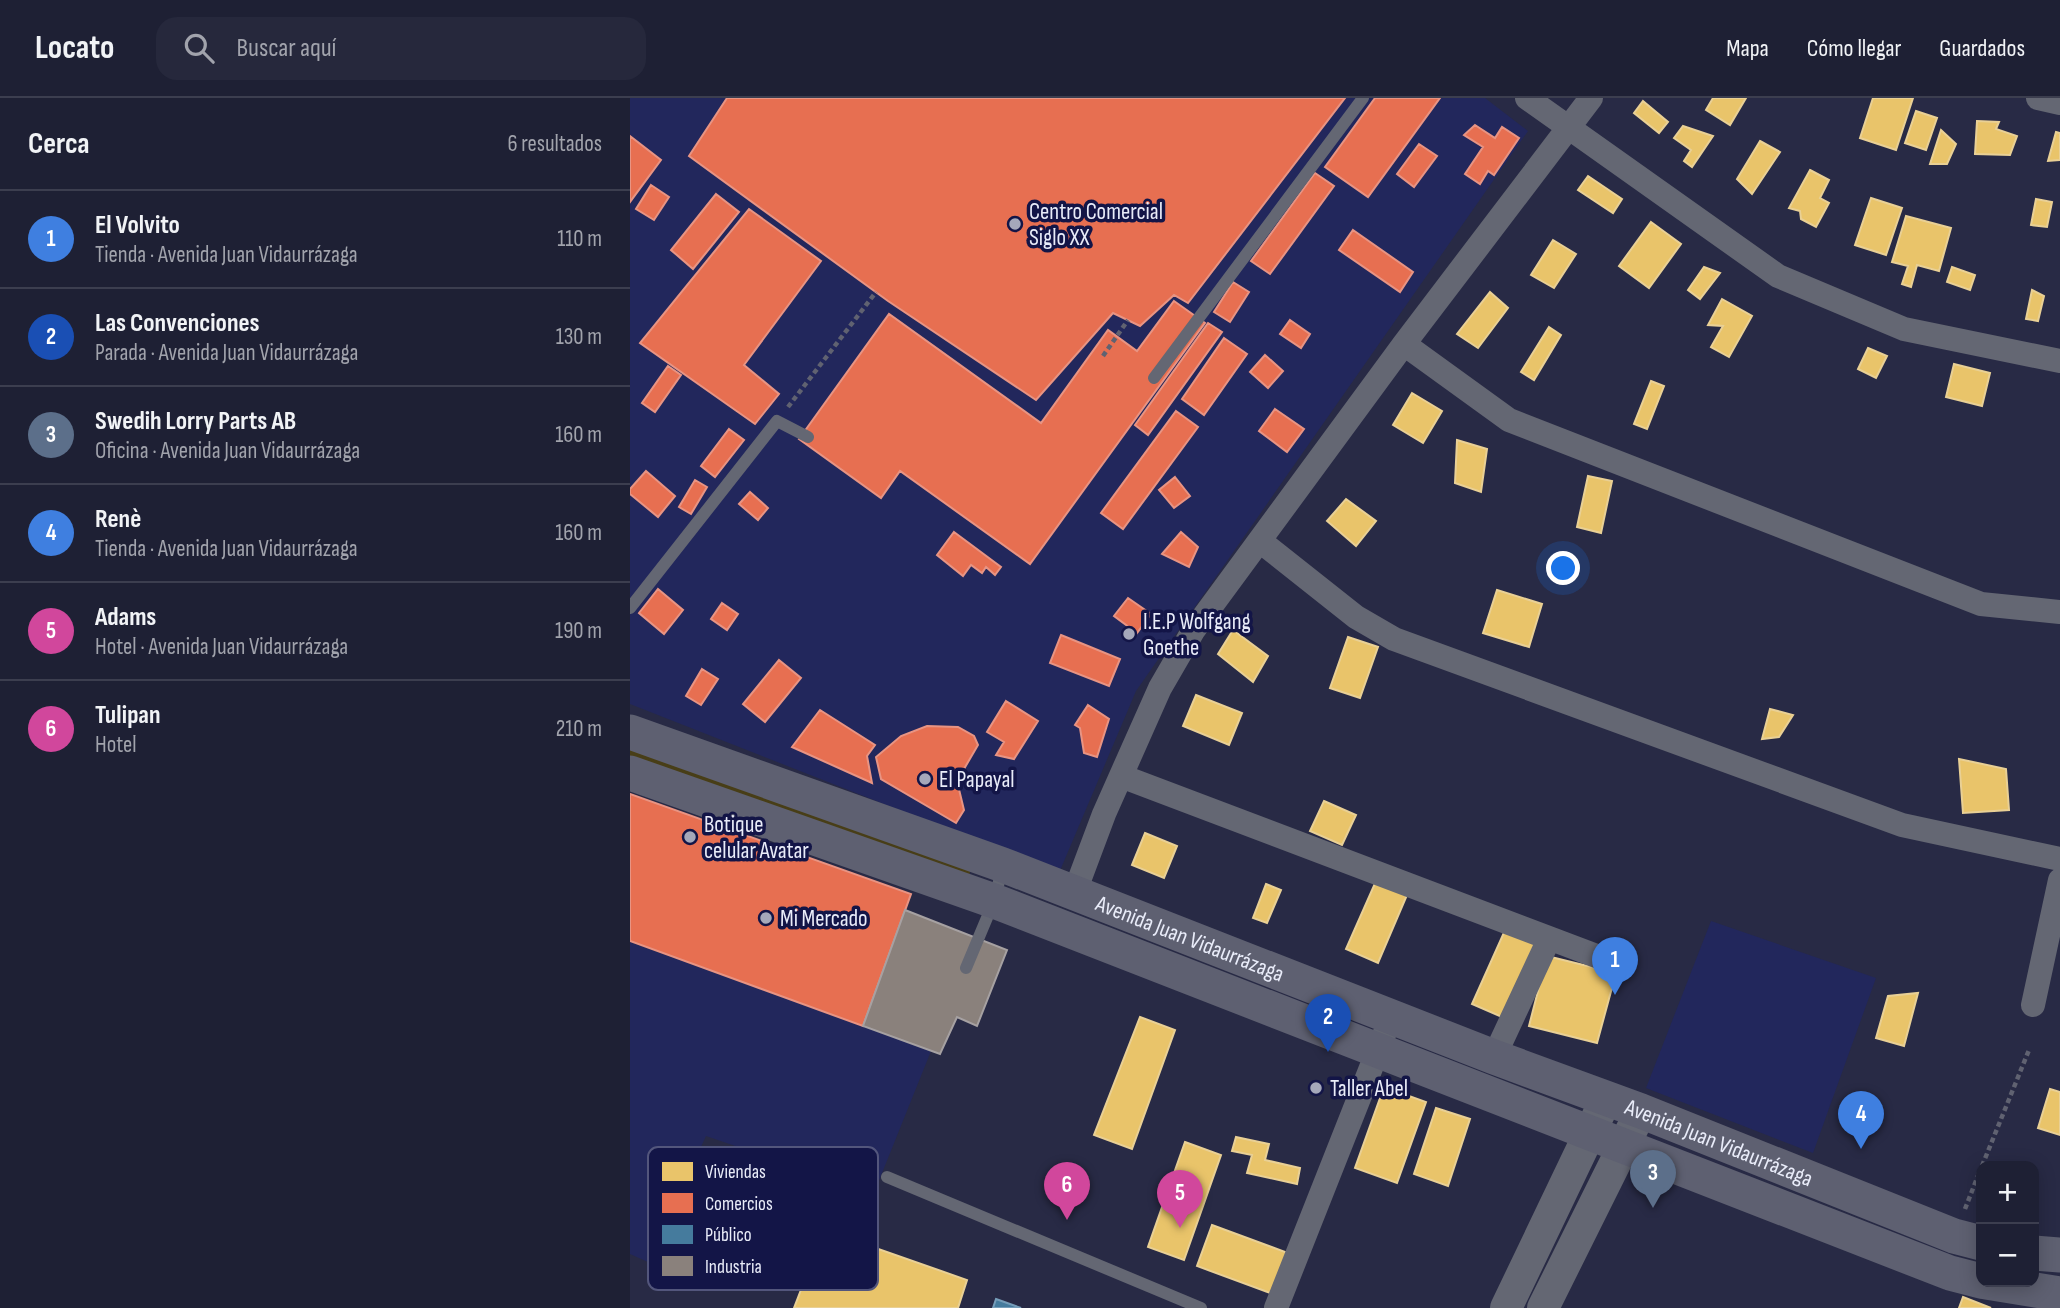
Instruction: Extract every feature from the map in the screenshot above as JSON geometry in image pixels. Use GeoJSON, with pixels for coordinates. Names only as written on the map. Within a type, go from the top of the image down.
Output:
{"type":"FeatureCollection","features":[{"type":"Feature","properties":{"kind":"main road","name":"Avenida Juan Vidaurrázaga"},"geometry":{"type":"LineString","coordinates":[[630,732],[1003,865],[1968,1239]]}},
{"type":"Feature","properties":{"kind":"main road","name":"Avenida Juan Vidaurrázaga"},"geometry":{"type":"LineString","coordinates":[[630,773],[995,901],[1624,1147],[1976,1281]]}},
{"type":"Feature","properties":{"kind":"main road"},"geometry":{"type":"LineString","coordinates":[[2039,1253],[2060,1255]]}},
{"type":"Feature","properties":{"kind":"main road","name":"Avenida Juan Vidaurrázaga"},"geometry":{"type":"LineString","coordinates":[[1997,1287],[2060,1294]]}},
{"type":"Feature","properties":{"kind":"street"},"geometry":{"type":"LineString","coordinates":[[1527,98],[1779,276],[1904,329],[2060,361]]}},
{"type":"Feature","properties":{"kind":"street"},"geometry":{"type":"LineString","coordinates":[[1074,894],[1160,688],[1193,631],[1404,344],[1591,98]]}},
{"type":"Feature","properties":{"kind":"street"},"geometry":{"type":"LineString","coordinates":[[2038,98],[2060,103]]}},
{"type":"Feature","properties":{"kind":"street"},"geometry":{"type":"LineString","coordinates":[[1404,344],[1509,420],[1981,604],[2060,612]]}},
{"type":"Feature","properties":{"kind":"street"},"geometry":{"type":"LineString","coordinates":[[1260,541],[1356,617],[1394,639],[1902,825],[2060,859]]}},
{"type":"Feature","properties":{"kind":"street"},"geometry":{"type":"LineString","coordinates":[[1121,776],[1615,963]]}},
{"type":"Feature","properties":{"kind":"street"},"geometry":{"type":"LineString","coordinates":[[2033,1005],[2060,880]]}},
{"type":"Feature","properties":{"kind":"street"},"geometry":{"type":"LineString","coordinates":[[1493,1057],[1549,939]]}},
{"type":"Feature","properties":{"kind":"street"},"geometry":{"type":"LineString","coordinates":[[1276,1308],[1390,1017]]}},
{"type":"Feature","properties":{"kind":"street"},"geometry":{"type":"LineString","coordinates":[[1506,1308],[1606,1099]]}},
{"type":"Feature","properties":{"kind":"street"},"geometry":{"type":"LineString","coordinates":[[1543,1308],[1641,1111]]}},
{"type":"Feature","properties":{"kind":"lane"},"geometry":{"type":"LineString","coordinates":[[1153,378],[1363,98]]}},
{"type":"Feature","properties":{"kind":"lane"},"geometry":{"type":"LineString","coordinates":[[630,608],[777,421],[808,437]]}},
{"type":"Feature","properties":{"kind":"lane"},"geometry":{"type":"LineString","coordinates":[[966,968],[995,901],[1003,865]]}},
{"type":"Feature","properties":{"kind":"lane"},"geometry":{"type":"LineString","coordinates":[[887,1177],[1201,1308]]}},
{"type":"Feature","properties":{"kind":"path"},"geometry":{"type":"LineString","coordinates":[[777,421],[876,292]]}},
{"type":"Feature","properties":{"kind":"path"},"geometry":{"type":"LineString","coordinates":[[1104,356],[1128,320]]}},
{"type":"Feature","properties":{"kind":"path"},"geometry":{"type":"LineString","coordinates":[[1984,1161],[2029,1050]]}},
{"type":"Feature","properties":{"kind":"path"},"geometry":{"type":"LineString","coordinates":[[1968,1239],[1976,1198]]}},
{"type":"Feature","properties":{"kind":"shaded area"},"geometry":{"type":"Polygon","coordinates":[[[630,98],[1485,98],[1528,131],[1136,691],[1059,873],[630,704],[630,98]]]}},
{"type":"Feature","properties":{"kind":"shaded area"},"geometry":{"type":"Polygon","coordinates":[[[630,744],[972,865],[969,876],[630,760],[630,744]]]}},
{"type":"Feature","properties":{"kind":"shaded area"},"geometry":{"type":"Polygon","coordinates":[[[1711,921],[1876,978],[1813,1153],[1646,1088],[1711,921]]]}},
{"type":"Feature","properties":{"kind":"shaded area"},"geometry":{"type":"Polygon","coordinates":[[[630,942],[931,1051],[878,1183],[878,1147],[738,1147],[706,1136],[701,1147],[648,1147],[648,1262],[630,1254],[630,942]]]}},
{"type":"Feature","properties":{"kind":"building: Viviendas"},"geometry":{"type":"Polygon","coordinates":[[[1713,98],[1746,98],[1730,125],[1706,110],[1713,98]]]}},
{"type":"Feature","properties":{"kind":"building: Viviendas"},"geometry":{"type":"Polygon","coordinates":[[[1873,98],[1913,98],[1896,150],[1860,138],[1873,98]]]}},
{"type":"Feature","properties":{"kind":"building: Viviendas"},"geometry":{"type":"Polygon","coordinates":[[[1643,101],[1668,122],[1659,133],[1634,113],[1643,101]]]}},
{"type":"Feature","properties":{"kind":"building: Viviendas"},"geometry":{"type":"Polygon","coordinates":[[[1916,111],[1937,118],[1926,150],[1905,143],[1916,111]]]}},
{"type":"Feature","properties":{"kind":"building: Viviendas"},"geometry":{"type":"Polygon","coordinates":[[[1977,121],[1999,122],[1996,129],[2017,136],[2010,155],[1975,154],[1977,121]]]}},
{"type":"Feature","properties":{"kind":"building: Viviendas"},"geometry":{"type":"Polygon","coordinates":[[[1683,126],[1713,136],[1692,167],[1684,161],[1691,150],[1674,138],[1683,126]]]}},
{"type":"Feature","properties":{"kind":"building: Viviendas"},"geometry":{"type":"Polygon","coordinates":[[[1941,130],[1956,144],[1947,164],[1930,164],[1941,130]]]}},
{"type":"Feature","properties":{"kind":"building: Viviendas"},"geometry":{"type":"Polygon","coordinates":[[[2056,132],[2060,133],[2060,160],[2048,161],[2056,132]]]}},
{"type":"Feature","properties":{"kind":"building: Viviendas"},"geometry":{"type":"Polygon","coordinates":[[[1760,141],[1780,152],[1752,194],[1737,179],[1760,141]]]}},
{"type":"Feature","properties":{"kind":"building: Viviendas"},"geometry":{"type":"Polygon","coordinates":[[[1810,170],[1829,180],[1820,198],[1829,203],[1816,227],[1801,219],[1800,211],[1789,208],[1810,170]]]}},
{"type":"Feature","properties":{"kind":"building: Viviendas"},"geometry":{"type":"Polygon","coordinates":[[[1588,176],[1622,199],[1613,213],[1578,190],[1588,176]]]}},
{"type":"Feature","properties":{"kind":"building: Viviendas"},"geometry":{"type":"Polygon","coordinates":[[[1871,198],[1902,208],[1886,255],[1855,245],[1871,198]]]}},
{"type":"Feature","properties":{"kind":"building: Viviendas"},"geometry":{"type":"Polygon","coordinates":[[[2036,199],[2052,202],[2047,227],[2031,225],[2036,199]]]}},
{"type":"Feature","properties":{"kind":"building: Viviendas"},"geometry":{"type":"Polygon","coordinates":[[[1906,216],[1951,228],[1939,271],[1917,265],[1911,287],[1902,284],[1908,266],[1892,262],[1906,216]]]}},
{"type":"Feature","properties":{"kind":"building: Viviendas"},"geometry":{"type":"Polygon","coordinates":[[[1651,222],[1681,244],[1649,288],[1619,266],[1651,222]]]}},
{"type":"Feature","properties":{"kind":"building: Viviendas"},"geometry":{"type":"Polygon","coordinates":[[[1553,240],[1576,254],[1554,288],[1531,275],[1553,240]]]}},
{"type":"Feature","properties":{"kind":"building: Viviendas"},"geometry":{"type":"Polygon","coordinates":[[[1704,267],[1720,273],[1700,299],[1688,290],[1704,267]]]}},
{"type":"Feature","properties":{"kind":"building: Viviendas"},"geometry":{"type":"Polygon","coordinates":[[[1952,267],[1975,275],[1970,290],[1947,282],[1952,267]]]}},
{"type":"Feature","properties":{"kind":"building: Viviendas"},"geometry":{"type":"Polygon","coordinates":[[[2032,290],[2044,296],[2038,321],[2026,319],[2032,290]]]}},
{"type":"Feature","properties":{"kind":"building: Viviendas"},"geometry":{"type":"Polygon","coordinates":[[[1490,292],[1508,308],[1478,348],[1457,334],[1490,292]]]}},
{"type":"Feature","properties":{"kind":"building: Viviendas"},"geometry":{"type":"Polygon","coordinates":[[[1722,299],[1752,316],[1729,357],[1711,347],[1723,326],[1708,325],[1722,299]]]}},
{"type":"Feature","properties":{"kind":"building: Viviendas"},"geometry":{"type":"Polygon","coordinates":[[[1549,327],[1561,335],[1534,380],[1521,372],[1549,327]]]}},
{"type":"Feature","properties":{"kind":"building: Viviendas"},"geometry":{"type":"Polygon","coordinates":[[[1868,348],[1887,356],[1876,378],[1858,369],[1868,348]]]}},
{"type":"Feature","properties":{"kind":"building: Viviendas"},"geometry":{"type":"Polygon","coordinates":[[[1954,364],[1990,373],[1982,406],[1946,397],[1954,364]]]}},
{"type":"Feature","properties":{"kind":"building: Viviendas"},"geometry":{"type":"Polygon","coordinates":[[[1651,381],[1664,386],[1647,429],[1634,424],[1651,381]]]}},
{"type":"Feature","properties":{"kind":"building: Viviendas"},"geometry":{"type":"Polygon","coordinates":[[[1412,393],[1442,411],[1423,443],[1393,425],[1412,393]]]}},
{"type":"Feature","properties":{"kind":"building: Viviendas"},"geometry":{"type":"Polygon","coordinates":[[[1457,440],[1487,449],[1481,492],[1455,483],[1457,440]]]}},
{"type":"Feature","properties":{"kind":"building: Viviendas"},"geometry":{"type":"Polygon","coordinates":[[[1588,476],[1612,481],[1601,533],[1577,527],[1588,476]]]}},
{"type":"Feature","properties":{"kind":"building: Viviendas"},"geometry":{"type":"Polygon","coordinates":[[[1346,499],[1376,521],[1356,546],[1327,521],[1346,499]]]}},
{"type":"Feature","properties":{"kind":"building: Viviendas"},"geometry":{"type":"Polygon","coordinates":[[[1497,590],[1542,604],[1529,647],[1483,633],[1497,590]]]}},
{"type":"Feature","properties":{"kind":"building: Viviendas"},"geometry":{"type":"Polygon","coordinates":[[[1233,630],[1268,656],[1253,682],[1218,654],[1233,630]]]}},
{"type":"Feature","properties":{"kind":"building: Viviendas"},"geometry":{"type":"Polygon","coordinates":[[[1348,637],[1378,647],[1360,698],[1330,688],[1348,637]]]}},
{"type":"Feature","properties":{"kind":"building: Viviendas"},"geometry":{"type":"Polygon","coordinates":[[[1196,695],[1242,713],[1229,745],[1183,726],[1196,695]]]}},
{"type":"Feature","properties":{"kind":"building: Viviendas"},"geometry":{"type":"Polygon","coordinates":[[[1770,709],[1793,715],[1779,737],[1762,739],[1770,709]]]}},
{"type":"Feature","properties":{"kind":"building: Viviendas"},"geometry":{"type":"Polygon","coordinates":[[[1959,759],[2006,769],[2009,810],[1963,813],[1959,759]]]}},
{"type":"Feature","properties":{"kind":"building: Viviendas"},"geometry":{"type":"Polygon","coordinates":[[[1324,801],[1356,815],[1342,845],[1310,831],[1324,801]]]}},
{"type":"Feature","properties":{"kind":"building: Viviendas"},"geometry":{"type":"Polygon","coordinates":[[[1145,833],[1177,846],[1164,878],[1132,865],[1145,833]]]}},
{"type":"Feature","properties":{"kind":"building: Viviendas"},"geometry":{"type":"Polygon","coordinates":[[[1376,881],[1407,895],[1378,963],[1346,949],[1376,881]]]}},
{"type":"Feature","properties":{"kind":"building: Viviendas"},"geometry":{"type":"Polygon","coordinates":[[[1266,884],[1281,890],[1267,923],[1253,918],[1266,884]]]}},
{"type":"Feature","properties":{"kind":"building: Viviendas"},"geometry":{"type":"Polygon","coordinates":[[[1506,928],[1536,941],[1502,1017],[1472,1004],[1506,928]]]}},
{"type":"Feature","properties":{"kind":"building: Viviendas"},"geometry":{"type":"Polygon","coordinates":[[[1547,956],[1616,973],[1597,1043],[1529,1026],[1547,956]]]}},
{"type":"Feature","properties":{"kind":"building: Viviendas"},"geometry":{"type":"Polygon","coordinates":[[[1918,993],[1904,1046],[1876,1038],[1888,996],[1918,993]]]}},
{"type":"Feature","properties":{"kind":"building: Viviendas"},"geometry":{"type":"Polygon","coordinates":[[[1140,1017],[1175,1030],[1132,1149],[1094,1135],[1140,1017]]]}},
{"type":"Feature","properties":{"kind":"building: Viviendas"},"geometry":{"type":"Polygon","coordinates":[[[1384,1087],[1426,1102],[1397,1183],[1355,1168],[1384,1087]]]}},
{"type":"Feature","properties":{"kind":"building: Viviendas"},"geometry":{"type":"Polygon","coordinates":[[[2050,1089],[2060,1092],[2060,1135],[2038,1128],[2050,1089]]]}},
{"type":"Feature","properties":{"kind":"building: Viviendas"},"geometry":{"type":"Polygon","coordinates":[[[1436,1108],[1470,1119],[1448,1186],[1414,1174],[1436,1108]]]}},
{"type":"Feature","properties":{"kind":"building: Viviendas"},"geometry":{"type":"Polygon","coordinates":[[[1236,1137],[1269,1144],[1265,1160],[1300,1168],[1297,1184],[1247,1173],[1252,1155],[1232,1151],[1236,1137]]]}},
{"type":"Feature","properties":{"kind":"building: Viviendas"},"geometry":{"type":"Polygon","coordinates":[[[1185,1142],[1221,1155],[1184,1260],[1148,1247],[1185,1142]]]}},
{"type":"Feature","properties":{"kind":"building: Viviendas"},"geometry":{"type":"Polygon","coordinates":[[[1212,1225],[1288,1253],[1273,1294],[1197,1266],[1212,1225]]]}},
{"type":"Feature","properties":{"kind":"building: Viviendas"},"geometry":{"type":"Polygon","coordinates":[[[878,1249],[967,1280],[958,1308],[794,1308],[801,1290],[878,1290],[878,1249]]]}},
{"type":"Feature","properties":{"kind":"building: Viviendas"},"geometry":{"type":"Polygon","coordinates":[[[1963,1297],[1991,1308],[1959,1308],[1963,1297]]]}},
{"type":"Feature","properties":{"kind":"building: Comercios","name":"Centro Comercial Siglo XX"},"geometry":{"type":"Polygon","coordinates":[[[727,98],[1345,98],[1188,303],[1174,295],[1140,326],[1113,313],[1036,400],[888,301],[689,156],[727,98]]]}},
{"type":"Feature","properties":{"kind":"building: Comercios"},"geometry":{"type":"Polygon","coordinates":[[[1375,98],[1440,98],[1368,197],[1325,167],[1375,98]]]}},
{"type":"Feature","properties":{"kind":"building: Comercios"},"geometry":{"type":"Polygon","coordinates":[[[1475,125],[1495,138],[1502,127],[1519,138],[1494,175],[1488,171],[1480,184],[1465,174],[1483,147],[1464,135],[1475,125]]]}},
{"type":"Feature","properties":{"kind":"building: Comercios"},"geometry":{"type":"Polygon","coordinates":[[[630,136],[661,160],[630,202],[630,136]]]}},
{"type":"Feature","properties":{"kind":"building: Comercios"},"geometry":{"type":"Polygon","coordinates":[[[1419,144],[1437,156],[1414,187],[1397,174],[1419,144]]]}},
{"type":"Feature","properties":{"kind":"building: Comercios"},"geometry":{"type":"Polygon","coordinates":[[[1315,173],[1334,186],[1270,274],[1251,261],[1315,173]]]}},
{"type":"Feature","properties":{"kind":"building: Comercios"},"geometry":{"type":"Polygon","coordinates":[[[651,185],[669,197],[654,220],[636,209],[651,185]]]}},
{"type":"Feature","properties":{"kind":"building: Comercios"},"geometry":{"type":"Polygon","coordinates":[[[716,194],[739,212],[693,269],[671,250],[716,194]]]}},
{"type":"Feature","properties":{"kind":"building: Comercios"},"geometry":{"type":"Polygon","coordinates":[[[749,209],[821,261],[744,365],[779,394],[755,424],[640,343],[749,209]]]}},
{"type":"Feature","properties":{"kind":"building: Comercios"},"geometry":{"type":"Polygon","coordinates":[[[1353,230],[1413,272],[1400,292],[1339,250],[1353,230]]]}},
{"type":"Feature","properties":{"kind":"building: Comercios"},"geometry":{"type":"Polygon","coordinates":[[[1233,282],[1249,292],[1230,322],[1214,312],[1233,282]]]}},
{"type":"Feature","properties":{"kind":"building: Comercios"},"geometry":{"type":"Polygon","coordinates":[[[1174,301],[1205,323],[1030,564],[900,471],[881,498],[799,439],[889,314],[1041,423],[1108,330],[1137,351],[1174,301]]]}},
{"type":"Feature","properties":{"kind":"building: Comercios"},"geometry":{"type":"Polygon","coordinates":[[[1290,320],[1310,334],[1301,348],[1280,334],[1290,320]]]}},
{"type":"Feature","properties":{"kind":"building: Comercios"},"geometry":{"type":"Polygon","coordinates":[[[1208,323],[1222,332],[1148,435],[1135,425],[1208,323]]]}},
{"type":"Feature","properties":{"kind":"building: Comercios"},"geometry":{"type":"Polygon","coordinates":[[[1224,338],[1247,354],[1204,415],[1182,399],[1224,338]]]}},
{"type":"Feature","properties":{"kind":"building: Comercios"},"geometry":{"type":"Polygon","coordinates":[[[1265,355],[1283,371],[1268,388],[1250,372],[1265,355]]]}},
{"type":"Feature","properties":{"kind":"building: Comercios"},"geometry":{"type":"Polygon","coordinates":[[[668,366],[681,375],[655,412],[642,403],[668,366]]]}},
{"type":"Feature","properties":{"kind":"building: Comercios"},"geometry":{"type":"Polygon","coordinates":[[[1275,409],[1304,429],[1287,452],[1259,431],[1275,409]]]}},
{"type":"Feature","properties":{"kind":"building: Comercios"},"geometry":{"type":"Polygon","coordinates":[[[1176,411],[1198,427],[1123,529],[1101,513],[1176,411]]]}},
{"type":"Feature","properties":{"kind":"building: Comercios"},"geometry":{"type":"Polygon","coordinates":[[[729,429],[744,440],[715,477],[701,466],[729,429]]]}},
{"type":"Feature","properties":{"kind":"building: Comercios"},"geometry":{"type":"Polygon","coordinates":[[[646,471],[675,496],[658,517],[630,494],[630,489],[646,471]]]}},
{"type":"Feature","properties":{"kind":"building: Comercios"},"geometry":{"type":"Polygon","coordinates":[[[1175,477],[1190,496],[1174,508],[1159,490],[1175,477]]]}},
{"type":"Feature","properties":{"kind":"building: Comercios"},"geometry":{"type":"Polygon","coordinates":[[[695,480],[707,487],[691,514],[679,507],[695,480]]]}},
{"type":"Feature","properties":{"kind":"building: Comercios"},"geometry":{"type":"Polygon","coordinates":[[[750,492],[768,508],[758,520],[739,504],[750,492]]]}},
{"type":"Feature","properties":{"kind":"building: Comercios"},"geometry":{"type":"Polygon","coordinates":[[[954,532],[1001,567],[995,575],[986,567],[982,573],[971,565],[963,576],[937,555],[954,532]]]}},
{"type":"Feature","properties":{"kind":"building: Comercios"},"geometry":{"type":"Polygon","coordinates":[[[1181,532],[1198,547],[1189,567],[1162,554],[1181,532]]]}},
{"type":"Feature","properties":{"kind":"building: Comercios"},"geometry":{"type":"Polygon","coordinates":[[[658,589],[683,610],[664,634],[639,613],[658,589]]]}},
{"type":"Feature","properties":{"kind":"building: Comercios"},"geometry":{"type":"Polygon","coordinates":[[[1128,598],[1151,614],[1137,633],[1114,616],[1128,598]]]}},
{"type":"Feature","properties":{"kind":"building: Comercios"},"geometry":{"type":"Polygon","coordinates":[[[722,603],[738,614],[727,630],[711,619],[722,603]]]}},
{"type":"Feature","properties":{"kind":"building: Comercios"},"geometry":{"type":"Polygon","coordinates":[[[1061,635],[1120,659],[1109,686],[1050,663],[1061,635]]]}},
{"type":"Feature","properties":{"kind":"building: Comercios"},"geometry":{"type":"Polygon","coordinates":[[[779,660],[801,678],[765,722],[743,704],[779,660]]]}},
{"type":"Feature","properties":{"kind":"building: Comercios"},"geometry":{"type":"Polygon","coordinates":[[[702,669],[718,679],[701,705],[686,696],[702,669]]]}},
{"type":"Feature","properties":{"kind":"building: Comercios"},"geometry":{"type":"Polygon","coordinates":[[[1006,701],[1038,721],[1014,759],[996,755],[1004,742],[987,732],[1006,701]]]}},
{"type":"Feature","properties":{"kind":"building: Comercios"},"geometry":{"type":"Polygon","coordinates":[[[1088,705],[1109,719],[1097,757],[1084,753],[1080,728],[1075,725],[1088,705]]]}},
{"type":"Feature","properties":{"kind":"building: Comercios"},"geometry":{"type":"Polygon","coordinates":[[[820,710],[875,745],[867,756],[872,783],[792,747],[820,710]]]}},
{"type":"Feature","properties":{"kind":"building: Comercios"},"geometry":{"type":"Polygon","coordinates":[[[927,726],[958,727],[974,736],[978,745],[957,781],[964,810],[956,823],[881,779],[876,757],[901,736],[927,726]]]}},
{"type":"Feature","properties":{"kind":"building: Comercios","name":"Mi Mercado"},"geometry":{"type":"Polygon","coordinates":[[[630,794],[911,894],[863,1026],[630,941],[630,794]]]}},
{"type":"Feature","properties":{"kind":"building: Público"},"geometry":{"type":"Polygon","coordinates":[[[996,1299],[1021,1308],[993,1308],[996,1299]]]}},
{"type":"Feature","properties":{"kind":"building: Industria"},"geometry":{"type":"Polygon","coordinates":[[[905,910],[1007,950],[977,1026],[957,1017],[940,1054],[863,1026],[905,910]]]}},
{"type":"Feature","properties":{"kind":"place","name":"Centro Comercial Siglo XX"},"geometry":{"type":"Point","coordinates":[1015,224]}},
{"type":"Feature","properties":{"kind":"place","name":"I.E.P Wolfgang Goethe"},"geometry":{"type":"Point","coordinates":[1129,634]}},
{"type":"Feature","properties":{"kind":"place","name":"El Papayal"},"geometry":{"type":"Point","coordinates":[925,779]}},
{"type":"Feature","properties":{"kind":"place","name":"Botique celular Avatar"},"geometry":{"type":"Point","coordinates":[690,837]}},
{"type":"Feature","properties":{"kind":"place","name":"Mi Mercado"},"geometry":{"type":"Point","coordinates":[766,918]}},
{"type":"Feature","properties":{"kind":"place","name":"El Volvito"},"geometry":{"type":"Point","coordinates":[1615,995]}},
{"type":"Feature","properties":{"kind":"place","name":"Las Convenciones"},"geometry":{"type":"Point","coordinates":[1328,1052]}},
{"type":"Feature","properties":{"kind":"place","name":"Taller Abel"},"geometry":{"type":"Point","coordinates":[1316,1088]}},
{"type":"Feature","properties":{"kind":"place","name":"Renè"},"geometry":{"type":"Point","coordinates":[1861,1149]}},
{"type":"Feature","properties":{"kind":"place","name":"Swedih Lorry Parts AB"},"geometry":{"type":"Point","coordinates":[1653,1208]}},
{"type":"Feature","properties":{"kind":"place","name":"Tulipan"},"geometry":{"type":"Point","coordinates":[1067,1220]}},
{"type":"Feature","properties":{"kind":"place","name":"Adams"},"geometry":{"type":"Point","coordinates":[1180,1228]}}]}
